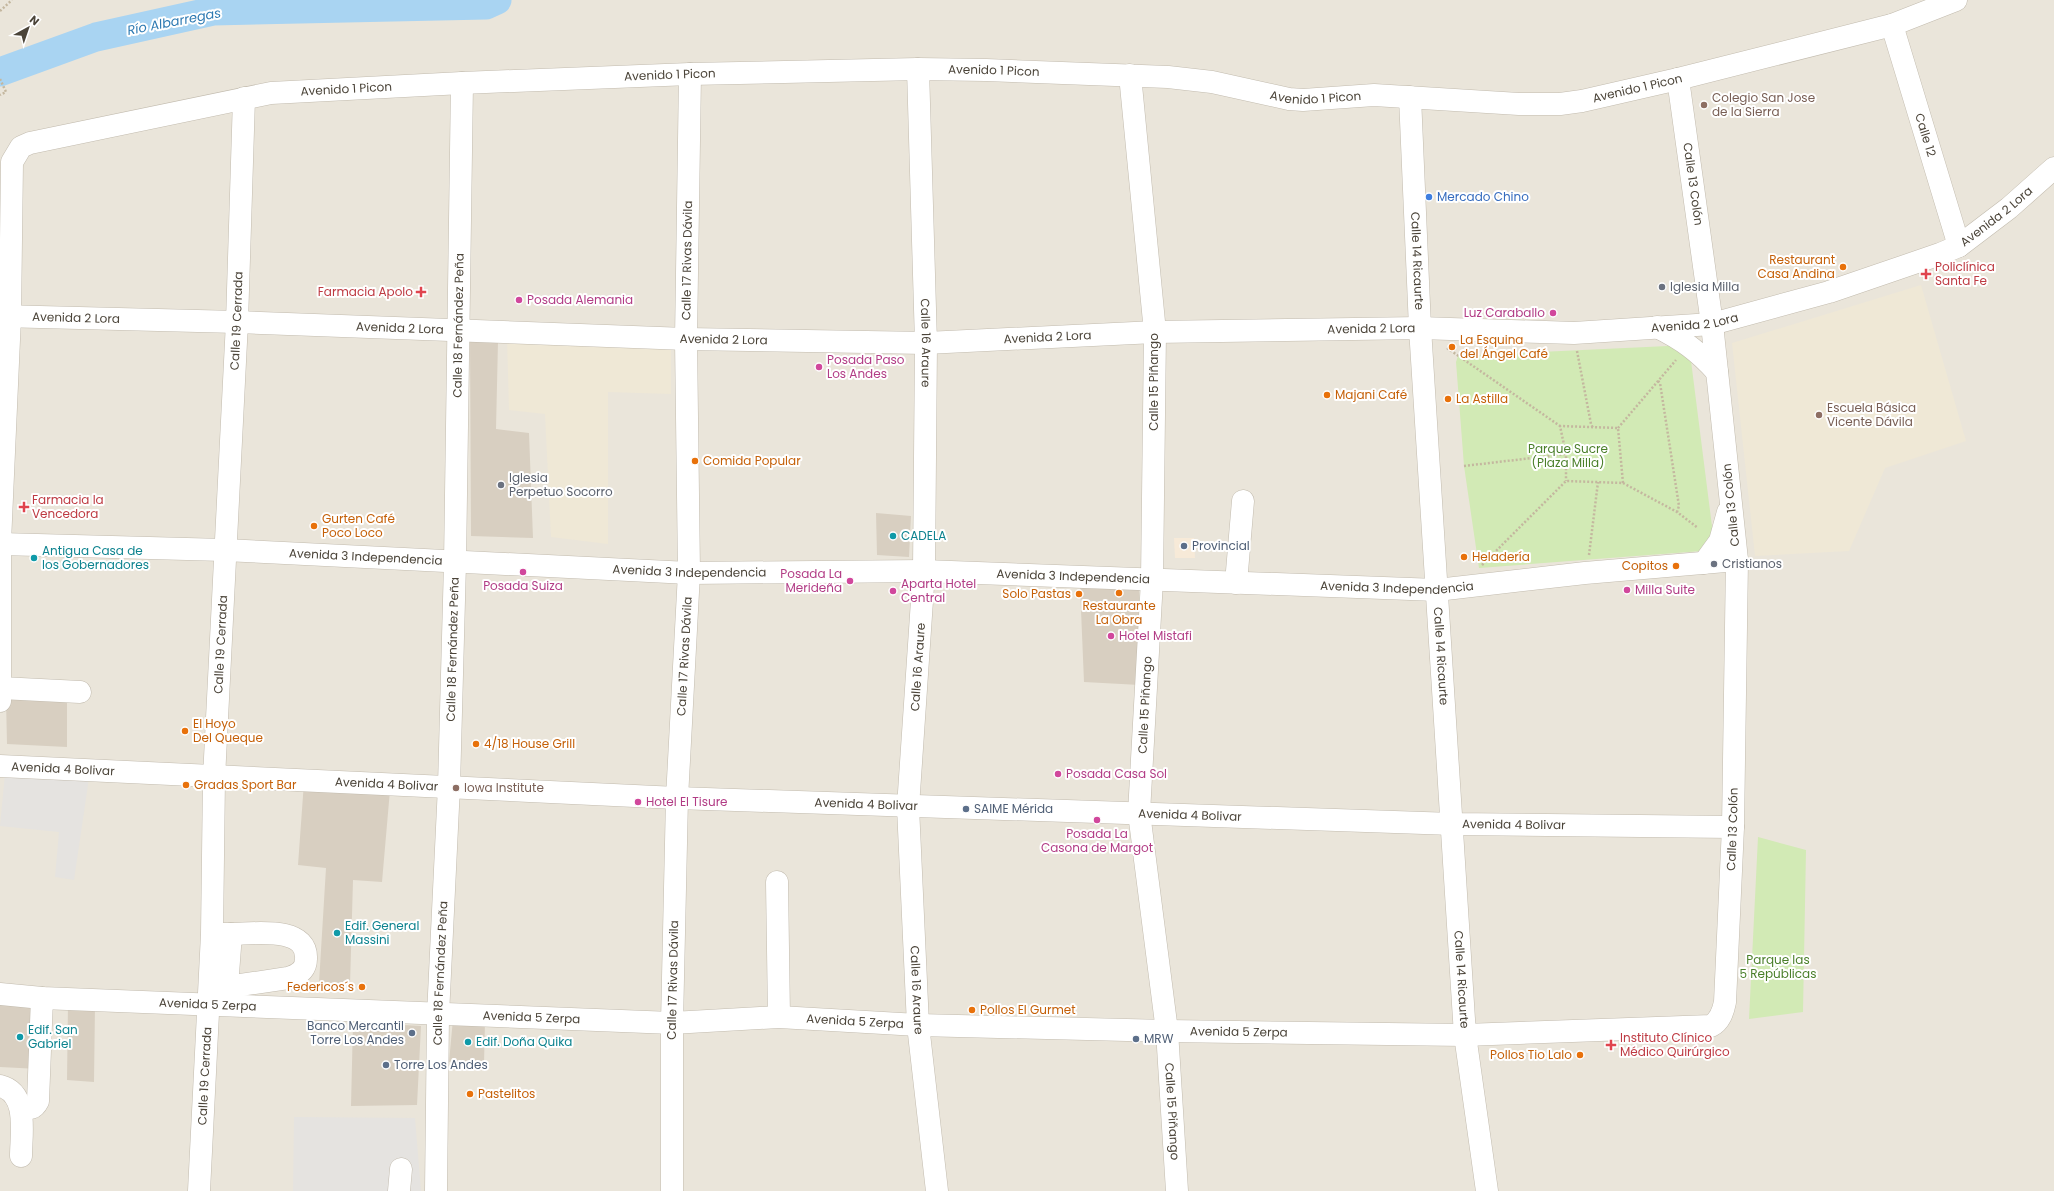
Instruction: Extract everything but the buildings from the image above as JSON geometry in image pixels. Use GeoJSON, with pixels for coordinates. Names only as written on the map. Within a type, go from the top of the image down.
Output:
{"type":"FeatureCollection","features":[{"type":"Feature","properties":{"kind":"street","name":"Avenido 1 Picon"},"geometry":{"type":"LineString","coordinates":[[5,316],[12,162],[21,147],[30,143],[271,93],[462,83],[690,74],[918,69],[1168,76],[1212,82],[1288,99],[1303,100],[1359,95],[1519,104],[1560,104],[1582,101],[1892,25],[1956,0]]}},
{"type":"Feature","properties":{"kind":"street","name":"Calle 12"},"geometry":{"type":"LineString","coordinates":[[1892,25],[1959,246]]}},
{"type":"Feature","properties":{"kind":"street","name":"Calle 16 Araure"},"geometry":{"type":"LineString","coordinates":[[918,69],[926,343],[924,571],[908,806],[918,1025],[937,1191]]}},
{"type":"Feature","properties":{"kind":"street","name":"Calle 17 Rivas Dávila"},"geometry":{"type":"LineString","coordinates":[[672,1191],[672,1023],[677,798],[689,573],[686,339],[690,74]]}},
{"type":"Feature","properties":{"kind":"street","name":"Calle 15 Piñango"},"geometry":{"type":"LineString","coordinates":[[1130,75],[1155,332],[1152,580],[1139,813],[1167,1031],[1177,1191]]}},
{"type":"Feature","properties":{"kind":"street","name":"Calle 13 Colón"},"geometry":{"type":"LineString","coordinates":[[1678,78],[1712,324],[1737,560],[1733,827],[1725,1002],[1721,1016],[1717,1023],[1711,1026]]}},
{"type":"Feature","properties":{"kind":"street","name":"Calle 18 Fernández Peña"},"geometry":{"type":"LineString","coordinates":[[436,1191],[438,1015],[449,786],[455,563],[462,83]]}},
{"type":"Feature","properties":{"kind":"street","name":"Calle 14 Ricaurte"},"geometry":{"type":"LineString","coordinates":[[1410,97],[1420,328],[1453,824],[1465,1035],[1487,1191]]}},
{"type":"Feature","properties":{"kind":"street","name":"Calle 19 Cerrada"},"geometry":{"type":"LineString","coordinates":[[200,1191],[215,996],[222,934],[214,778],[224,550],[237,322],[244,98]]}},
{"type":"Feature","properties":{"kind":"street","name":"Avenida 2 Lora"},"geometry":{"type":"LineString","coordinates":[[5,316],[237,322],[686,339],[926,343],[1155,332],[1420,328],[1574,332],[1712,324],[1829,292],[1940,254],[1959,246],[2009,208],[2054,168]]}},
{"type":"Feature","properties":{"kind":"street"},"geometry":{"type":"LineString","coordinates":[[0,543],[5,316]]}},
{"type":"Feature","properties":{"kind":"street"},"geometry":{"type":"LineString","coordinates":[[1657,327],[1689,345],[1703,356],[1717,372]]}},
{"type":"Feature","properties":{"kind":"street"},"geometry":{"type":"LineString","coordinates":[[1704,563],[1720,541],[1724,531],[1730,497]]}},
{"type":"Feature","properties":{"kind":"street"},"geometry":{"type":"LineString","coordinates":[[1236,583],[1243,501]]}},
{"type":"Feature","properties":{"kind":"street","name":"Avenida 3 Independencia"},"geometry":{"type":"LineString","coordinates":[[0,543],[224,550],[455,563],[689,573],[924,571],[1437,590],[1737,560]]}},
{"type":"Feature","properties":{"kind":"street"},"geometry":{"type":"LineString","coordinates":[[0,555],[0,694],[80,692]]}},
{"type":"Feature","properties":{"kind":"street","name":"Avenida 4 Bolivar"},"geometry":{"type":"LineString","coordinates":[[0,766],[214,778],[449,786],[677,798],[1453,824],[1733,827]]}},
{"type":"Feature","properties":{"kind":"street"},"geometry":{"type":"LineString","coordinates":[[777,882],[779,1017]]}},
{"type":"Feature","properties":{"kind":"street"},"geometry":{"type":"LineString","coordinates":[[215,996],[288,978],[298,974],[305,967],[306,960],[306,952],[300,941],[291,936],[279,934],[222,934]]}},
{"type":"Feature","properties":{"kind":"street","name":"Avenida 5 Zerpa"},"geometry":{"type":"LineString","coordinates":[[0,994],[42,998],[215,996],[438,1015],[672,1023],[779,1017],[918,1025],[1167,1031],[1465,1035],[1711,1026]]}},
{"type":"Feature","properties":{"kind":"street"},"geometry":{"type":"LineString","coordinates":[[21,1108],[30,1109],[35,1106],[38,1101],[42,998]]}},
{"type":"Feature","properties":{"kind":"street"},"geometry":{"type":"LineString","coordinates":[[0,1086],[10,1091],[21,1108],[20,1156]]}},
{"type":"Feature","properties":{"kind":"street"},"geometry":{"type":"LineString","coordinates":[[400,1169],[400,1191]]}},
{"type":"Feature","properties":{"kind":"path"},"geometry":{"type":"LineString","coordinates":[[0,11],[12,0]]}},
{"type":"Feature","properties":{"kind":"path"},"geometry":{"type":"LineString","coordinates":[[0,79],[6,92],[0,95]]}},
{"type":"Feature","properties":{"kind":"path"},"geometry":{"type":"LineString","coordinates":[[1574,332],[1591,424],[1594,428]]}},
{"type":"Feature","properties":{"kind":"path"},"geometry":{"type":"LineString","coordinates":[[1623,483],[1618,428],[1689,345]]}},
{"type":"Feature","properties":{"kind":"path"},"geometry":{"type":"LineString","coordinates":[[1445,347],[1560,426],[1618,428]]}},
{"type":"Feature","properties":{"kind":"path"},"geometry":{"type":"LineString","coordinates":[[1658,381],[1660,383],[1679,506],[1677,512]]}},
{"type":"Feature","properties":{"kind":"path"},"geometry":{"type":"LineString","coordinates":[[1479,568],[1566,481],[1566,454],[1560,426]]}},
{"type":"Feature","properties":{"kind":"path"},"geometry":{"type":"LineString","coordinates":[[1464,466],[1566,454]]}},
{"type":"Feature","properties":{"kind":"path"},"geometry":{"type":"LineString","coordinates":[[1566,481],[1623,483],[1677,512],[1698,528]]}},
{"type":"Feature","properties":{"kind":"path"},"geometry":{"type":"LineString","coordinates":[[1585,574],[1598,482]]}},
{"type":"Feature","properties":{"kind":"shaded area"},"geometry":{"type":"Polygon","coordinates":[[[0,0],[2054,0],[2054,1191],[0,1191],[0,0]]]}},
{"type":"Feature","properties":{"kind":"shaded area"},"geometry":{"type":"Polygon","coordinates":[[[1921,285],[1966,441],[1885,468],[1849,551],[1755,556],[1732,343],[1921,285]]]}},
{"type":"Feature","properties":{"kind":"shaded area"},"geometry":{"type":"Polygon","coordinates":[[[507,337],[671,348],[671,394],[608,392],[608,544],[551,537],[545,414],[509,410],[507,337]]]}},
{"type":"Feature","properties":{"kind":"shaded area"},"geometry":{"type":"Polygon","coordinates":[[[1174,538],[1194,538],[1195,558],[1175,558],[1174,538]]]}},
{"type":"Feature","properties":{"kind":"shaded area"},"geometry":{"type":"Polygon","coordinates":[[[5,774],[89,778],[74,880],[55,877],[59,832],[0,826],[5,774]]]}},
{"type":"Feature","properties":{"kind":"shaded area"},"geometry":{"type":"Polygon","coordinates":[[[294,1117],[415,1118],[421,1191],[293,1191],[294,1117]]]}},
{"type":"Feature","properties":{"kind":"green space","name":"Parque Sucre (Plaza Milla)"},"geometry":{"type":"Polygon","coordinates":[[[1689,345],[1715,550],[1479,568],[1464,466],[1456,362],[1458,356],[1689,345]]]}},
{"type":"Feature","properties":{"kind":"green space","name":"Parque las 5 Repúblicas"},"geometry":{"type":"Polygon","coordinates":[[[1758,837],[1806,850],[1803,1012],[1749,1019],[1758,837]]]}},
{"type":"Feature","properties":{"kind":"waterway","name":"Río Albarregas"},"geometry":{"type":"LineString","coordinates":[[0,72],[96,37],[213,11],[486,5],[497,0]]}},
{"type":"Feature","properties":{"kind":"place","name":"Colegio San Jose de la Sierra"},"geometry":{"type":"Point","coordinates":[1704,105]}},
{"type":"Feature","properties":{"kind":"place","name":"Mercado Chino"},"geometry":{"type":"Point","coordinates":[1429,197]}},
{"type":"Feature","properties":{"kind":"place","name":"Restaurant Casa Andina"},"geometry":{"type":"Point","coordinates":[1843,267]}},
{"type":"Feature","properties":{"kind":"place","name":"Policlínica Santa Fe"},"geometry":{"type":"Point","coordinates":[1926,274]}},
{"type":"Feature","properties":{"kind":"place","name":"Iglesia Milla"},"geometry":{"type":"Point","coordinates":[1662,287]}},
{"type":"Feature","properties":{"kind":"place","name":"Farmacia Apolo"},"geometry":{"type":"Point","coordinates":[421,292]}},
{"type":"Feature","properties":{"kind":"place","name":"Posada Alemania"},"geometry":{"type":"Point","coordinates":[519,300]}},
{"type":"Feature","properties":{"kind":"place","name":"Luz Caraballo"},"geometry":{"type":"Point","coordinates":[1553,313]}},
{"type":"Feature","properties":{"kind":"place","name":"La Esquina del Ángel Café"},"geometry":{"type":"Point","coordinates":[1452,347]}},
{"type":"Feature","properties":{"kind":"place","name":"Posada Paso Los Andes"},"geometry":{"type":"Point","coordinates":[819,367]}},
{"type":"Feature","properties":{"kind":"place","name":"Majani Café"},"geometry":{"type":"Point","coordinates":[1327,395]}},
{"type":"Feature","properties":{"kind":"place","name":"La Astilla"},"geometry":{"type":"Point","coordinates":[1448,399]}},
{"type":"Feature","properties":{"kind":"place","name":"Escuela Básica Vicente Dávila"},"geometry":{"type":"Point","coordinates":[1819,415]}},
{"type":"Feature","properties":{"kind":"place","name":"Comida Popular"},"geometry":{"type":"Point","coordinates":[695,461]}},
{"type":"Feature","properties":{"kind":"place","name":"Iglesia Perpetuo Socorro"},"geometry":{"type":"Point","coordinates":[501,485]}},
{"type":"Feature","properties":{"kind":"place","name":"Farmacia la Vencedora"},"geometry":{"type":"Point","coordinates":[24,507]}},
{"type":"Feature","properties":{"kind":"place","name":"Gurten Café Poco Loco"},"geometry":{"type":"Point","coordinates":[314,526]}},
{"type":"Feature","properties":{"kind":"place","name":"CADELA"},"geometry":{"type":"Point","coordinates":[893,536]}},
{"type":"Feature","properties":{"kind":"place","name":"Provincial"},"geometry":{"type":"Point","coordinates":[1184,546]}},
{"type":"Feature","properties":{"kind":"place","name":"Heladería"},"geometry":{"type":"Point","coordinates":[1464,557]}},
{"type":"Feature","properties":{"kind":"place","name":"Antigua Casa de los Gobernadores"},"geometry":{"type":"Point","coordinates":[34,558]}},
{"type":"Feature","properties":{"kind":"place","name":"Cristianos"},"geometry":{"type":"Point","coordinates":[1714,564]}},
{"type":"Feature","properties":{"kind":"place","name":"Copitos"},"geometry":{"type":"Point","coordinates":[1676,566]}},
{"type":"Feature","properties":{"kind":"place","name":"Posada Suiza"},"geometry":{"type":"Point","coordinates":[523,572]}},
{"type":"Feature","properties":{"kind":"place","name":"Posada La Merideña"},"geometry":{"type":"Point","coordinates":[850,581]}},
{"type":"Feature","properties":{"kind":"place","name":"Milla Suite"},"geometry":{"type":"Point","coordinates":[1627,590]}},
{"type":"Feature","properties":{"kind":"place","name":"Aparta Hotel Central"},"geometry":{"type":"Point","coordinates":[893,591]}},
{"type":"Feature","properties":{"kind":"place","name":"Restaurante La Obra"},"geometry":{"type":"Point","coordinates":[1119,593]}},
{"type":"Feature","properties":{"kind":"place","name":"Solo Pastas"},"geometry":{"type":"Point","coordinates":[1079,594]}},
{"type":"Feature","properties":{"kind":"place","name":"Hotel Mistafi"},"geometry":{"type":"Point","coordinates":[1111,636]}},
{"type":"Feature","properties":{"kind":"place","name":"El Hoyo Del Queque"},"geometry":{"type":"Point","coordinates":[185,731]}},
{"type":"Feature","properties":{"kind":"place","name":"4/18 House Grill"},"geometry":{"type":"Point","coordinates":[476,744]}},
{"type":"Feature","properties":{"kind":"place","name":"Posada Casa Sol"},"geometry":{"type":"Point","coordinates":[1058,774]}},
{"type":"Feature","properties":{"kind":"place","name":"Gradas Sport Bar"},"geometry":{"type":"Point","coordinates":[186,785]}},
{"type":"Feature","properties":{"kind":"place","name":"Iowa Institute"},"geometry":{"type":"Point","coordinates":[456,788]}},
{"type":"Feature","properties":{"kind":"place","name":"Hotel El Tisure"},"geometry":{"type":"Point","coordinates":[638,802]}},
{"type":"Feature","properties":{"kind":"place","name":"SAIME Mérida"},"geometry":{"type":"Point","coordinates":[966,809]}},
{"type":"Feature","properties":{"kind":"place","name":"Posada La Casona de Margot"},"geometry":{"type":"Point","coordinates":[1097,820]}},
{"type":"Feature","properties":{"kind":"place","name":"Edif. General Massini"},"geometry":{"type":"Point","coordinates":[337,933]}},
{"type":"Feature","properties":{"kind":"place","name":"Federicos´s"},"geometry":{"type":"Point","coordinates":[362,987]}},
{"type":"Feature","properties":{"kind":"place","name":"Pollos El Gurmet"},"geometry":{"type":"Point","coordinates":[972,1010]}},
{"type":"Feature","properties":{"kind":"place","name":"Banco Mercantil Torre Los Andes"},"geometry":{"type":"Point","coordinates":[412,1033]}},
{"type":"Feature","properties":{"kind":"place","name":"Edif. San Gabriel"},"geometry":{"type":"Point","coordinates":[20,1037]}},
{"type":"Feature","properties":{"kind":"place","name":"MRW"},"geometry":{"type":"Point","coordinates":[1136,1039]}},
{"type":"Feature","properties":{"kind":"place","name":"Edif. Doña Quika"},"geometry":{"type":"Point","coordinates":[468,1042]}},
{"type":"Feature","properties":{"kind":"place","name":"Instituto Clínico Médico Quirúrgico"},"geometry":{"type":"Point","coordinates":[1611,1045]}},
{"type":"Feature","properties":{"kind":"place","name":"Pollos Tio Lalo"},"geometry":{"type":"Point","coordinates":[1580,1055]}},
{"type":"Feature","properties":{"kind":"place","name":"Torre Los Andes"},"geometry":{"type":"Point","coordinates":[386,1065]}},
{"type":"Feature","properties":{"kind":"place","name":"Pastelitos"},"geometry":{"type":"Point","coordinates":[470,1094]}}]}
